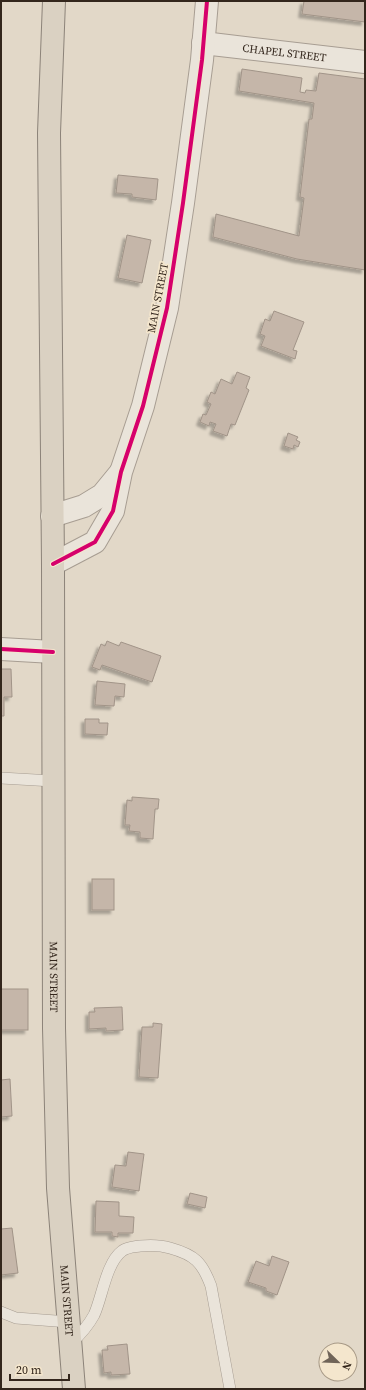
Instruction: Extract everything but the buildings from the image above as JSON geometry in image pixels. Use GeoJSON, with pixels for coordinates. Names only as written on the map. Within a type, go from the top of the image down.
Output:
{"type":"FeatureCollection","features":[{"type":"Feature","properties":{"kind":"highway","name":"MAIN STREET"},"geometry":{"type":"LineString","coordinates":[[54,1],[49,132],[53,564],[54,1028],[58,1188],[74,1389]]}},
{"type":"Feature","properties":{"kind":"street","name":"MAIN STREET"},"geometry":{"type":"LineString","coordinates":[[53,564],[95,542],[113,511],[121,472],[143,406],[167,308],[183,203],[207,1]]}},
{"type":"Feature","properties":{"kind":"street","name":"CHAPEL STREET"},"geometry":{"type":"LineString","coordinates":[[203,43],[365,62]]}},
{"type":"Feature","properties":{"kind":"street","name":"MAIN STREET"},"geometry":{"type":"LineString","coordinates":[[52,516],[84,506],[102,495],[121,472]]}},
{"type":"Feature","properties":{"kind":"street"},"geometry":{"type":"LineString","coordinates":[[1,649],[53,652]]}},
{"type":"Feature","properties":{"kind":"lane"},"geometry":{"type":"LineString","coordinates":[[1,778],[53,781]]}},
{"type":"Feature","properties":{"kind":"lane"},"geometry":{"type":"LineString","coordinates":[[71,1343],[84,1330],[94,1314],[102,1287],[114,1259],[122,1251],[130,1247],[148,1245],[164,1246],[181,1251],[195,1258],[205,1271],[210,1286],[230,1389]]}},
{"type":"Feature","properties":{"kind":"lane"},"geometry":{"type":"LineString","coordinates":[[1,1312],[16,1318],[69,1322]]}},
{"type":"Feature","properties":{"kind":"cycle path"},"geometry":{"type":"LineString","coordinates":[[53,564],[95,542],[113,511],[121,472],[143,406],[167,308],[202,60],[207,1]]}},
{"type":"Feature","properties":{"kind":"cycle path"},"geometry":{"type":"LineString","coordinates":[[1,649],[53,652]]}}]}
